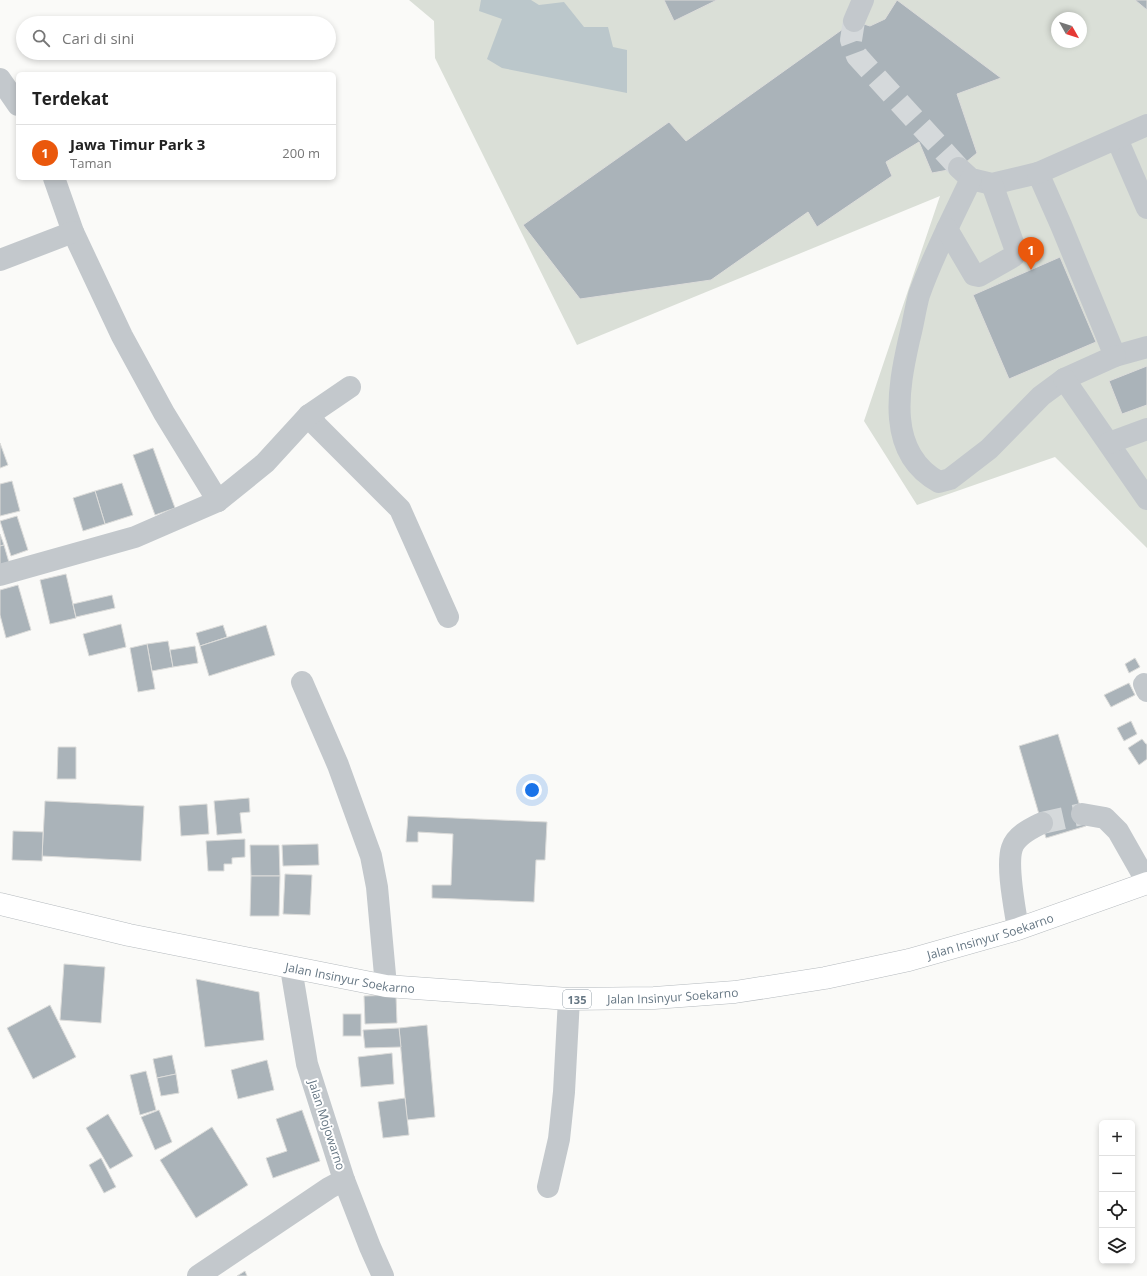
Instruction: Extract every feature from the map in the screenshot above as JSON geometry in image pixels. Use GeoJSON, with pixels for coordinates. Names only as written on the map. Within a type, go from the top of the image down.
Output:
{"type":"FeatureCollection","features":[{"type":"Feature","properties":{"kind":"main road","name":"Jalan Insinyur Soekarno"},"geometry":{"type":"LineString","coordinates":[[0,904],[130,935],[386,986],[569,999],[654,998],[735,992],[825,978],[910,960],[1018,929],[1147,883]]}},
{"type":"Feature","properties":{"kind":"street"},"geometry":{"type":"LineString","coordinates":[[854,21],[863,0]]}},
{"type":"Feature","properties":{"kind":"street"},"geometry":{"type":"LineString","coordinates":[[0,79],[16,103]]}},
{"type":"Feature","properties":{"kind":"street"},"geometry":{"type":"LineString","coordinates":[[974,177],[1038,173],[1147,125]]}},
{"type":"Feature","properties":{"kind":"street"},"geometry":{"type":"LineString","coordinates":[[1117,139],[1147,208]]}},
{"type":"Feature","properties":{"kind":"street"},"geometry":{"type":"LineString","coordinates":[[1038,173],[1061,225],[1114,356]]}},
{"type":"Feature","properties":{"kind":"street"},"geometry":{"type":"LineString","coordinates":[[974,177],[947,229],[919,296],[902,373],[898,414],[905,442],[916,465],[930,477],[939,482],[950,479],[989,449],[1041,396],[1064,378],[1114,356],[1147,346]]}},
{"type":"Feature","properties":{"kind":"street"},"geometry":{"type":"LineString","coordinates":[[947,229],[974,275],[979,276],[1014,256],[1016,251],[974,177]]}},
{"type":"Feature","properties":{"kind":"street"},"geometry":{"type":"LineString","coordinates":[[55,180],[73,232],[132,355],[164,413],[218,501]]}},
{"type":"Feature","properties":{"kind":"street"},"geometry":{"type":"LineString","coordinates":[[0,260],[73,232]]}},
{"type":"Feature","properties":{"kind":"street"},"geometry":{"type":"LineString","coordinates":[[1064,378],[1147,499]]}},
{"type":"Feature","properties":{"kind":"street"},"geometry":{"type":"LineString","coordinates":[[0,575],[134,537],[218,501],[265,463],[309,415],[350,387]]}},
{"type":"Feature","properties":{"kind":"street"},"geometry":{"type":"LineString","coordinates":[[309,415],[317,426],[400,509],[448,617]]}},
{"type":"Feature","properties":{"kind":"street"},"geometry":{"type":"LineString","coordinates":[[1109,443],[1147,429]]}},
{"type":"Feature","properties":{"kind":"street"},"geometry":{"type":"LineString","coordinates":[[302,682],[338,764],[371,856],[377,887],[386,986]]}},
{"type":"Feature","properties":{"kind":"street"},"geometry":{"type":"LineString","coordinates":[[1082,814],[1105,818],[1118,831],[1147,883]]}},
{"type":"Feature","properties":{"kind":"street"},"geometry":{"type":"LineString","coordinates":[[1018,929],[1010,866],[1012,847],[1025,832],[1042,823]]}},
{"type":"Feature","properties":{"kind":"street","name":"Jalan Mojowarno"},"geometry":{"type":"LineString","coordinates":[[198,1276],[329,1188],[344,1180],[307,1064],[291,968]]}},
{"type":"Feature","properties":{"kind":"street"},"geometry":{"type":"LineString","coordinates":[[548,1187],[559,1139],[564,1092],[569,999]]}},
{"type":"Feature","properties":{"kind":"street"},"geometry":{"type":"LineString","coordinates":[[344,1180],[383,1276]]}},
{"type":"Feature","properties":{"kind":"shaded area"},"geometry":{"type":"Polygon","coordinates":[[[409,0],[1147,0],[1147,548],[1055,457],[917,505],[864,421],[940,196],[577,345],[435,58],[434,21],[409,0]]]}},
{"type":"Feature","properties":{"kind":"shaded area"},"geometry":{"type":"Polygon","coordinates":[[[481,0],[531,0],[539,5],[564,2],[584,27],[608,27],[613,47],[627,50],[627,93],[502,68],[487,59],[502,19],[479,11],[481,0]]]}},
{"type":"Feature","properties":{"kind":"building"},"geometry":{"type":"Polygon","coordinates":[[[664,0],[717,0],[674,21],[664,0]]]}},
{"type":"Feature","properties":{"kind":"building"},"geometry":{"type":"Polygon","coordinates":[[[897,0],[1001,78],[957,94],[977,153],[959,168],[932,173],[919,142],[886,162],[892,176],[817,227],[808,212],[711,280],[580,299],[523,225],[669,122],[686,141],[854,21],[870,26],[885,19],[897,0]]]}},
{"type":"Feature","properties":{"kind":"building"},"geometry":{"type":"Polygon","coordinates":[[[1135,0],[1147,0],[1147,10],[1135,0]]]}},
{"type":"Feature","properties":{"kind":"building"},"geometry":{"type":"Polygon","coordinates":[[[1060,257],[1096,342],[1009,379],[973,295],[1060,257]]]}},
{"type":"Feature","properties":{"kind":"building"},"geometry":{"type":"Polygon","coordinates":[[[1147,366],[1147,405],[1122,414],[1109,381],[1147,366]]]}},
{"type":"Feature","properties":{"kind":"building"},"geometry":{"type":"Polygon","coordinates":[[[0,443],[8,465],[0,468],[0,443]]]}},
{"type":"Feature","properties":{"kind":"building"},"geometry":{"type":"Polygon","coordinates":[[[153,448],[175,508],[155,515],[133,455],[153,448]]]}},
{"type":"Feature","properties":{"kind":"building"},"geometry":{"type":"Polygon","coordinates":[[[12,481],[20,511],[0,516],[0,484],[12,481]]]}},
{"type":"Feature","properties":{"kind":"building"},"geometry":{"type":"Polygon","coordinates":[[[122,483],[133,515],[105,524],[95,491],[122,483]]]}},
{"type":"Feature","properties":{"kind":"building"},"geometry":{"type":"Polygon","coordinates":[[[95,491],[105,524],[83,531],[73,498],[95,491]]]}},
{"type":"Feature","properties":{"kind":"building"},"geometry":{"type":"Polygon","coordinates":[[[17,516],[28,550],[11,556],[0,521],[17,516]]]}},
{"type":"Feature","properties":{"kind":"building"},"geometry":{"type":"Polygon","coordinates":[[[0,534],[4,545],[0,546],[0,534]]]}},
{"type":"Feature","properties":{"kind":"building"},"geometry":{"type":"Polygon","coordinates":[[[4,545],[10,566],[0,569],[0,546],[4,545]]]}},
{"type":"Feature","properties":{"kind":"building"},"geometry":{"type":"Polygon","coordinates":[[[66,574],[76,618],[50,624],[40,580],[66,574]]]}},
{"type":"Feature","properties":{"kind":"building"},"geometry":{"type":"Polygon","coordinates":[[[18,585],[31,630],[6,638],[0,615],[0,590],[18,585]]]}},
{"type":"Feature","properties":{"kind":"building"},"geometry":{"type":"Polygon","coordinates":[[[112,595],[115,608],[76,617],[73,604],[112,595]]]}},
{"type":"Feature","properties":{"kind":"building"},"geometry":{"type":"Polygon","coordinates":[[[121,624],[126,647],[89,656],[83,634],[121,624]]]}},
{"type":"Feature","properties":{"kind":"building"},"geometry":{"type":"Polygon","coordinates":[[[223,625],[227,637],[200,646],[196,633],[223,625]]]}},
{"type":"Feature","properties":{"kind":"building"},"geometry":{"type":"Polygon","coordinates":[[[266,625],[275,655],[209,676],[200,646],[266,625]]]}},
{"type":"Feature","properties":{"kind":"building"},"geometry":{"type":"Polygon","coordinates":[[[168,641],[173,667],[152,671],[147,644],[168,641]]]}},
{"type":"Feature","properties":{"kind":"building"},"geometry":{"type":"Polygon","coordinates":[[[147,644],[155,689],[138,692],[130,648],[147,644]]]}},
{"type":"Feature","properties":{"kind":"building"},"geometry":{"type":"Polygon","coordinates":[[[195,646],[198,663],[173,667],[170,650],[195,646]]]}},
{"type":"Feature","properties":{"kind":"building"},"geometry":{"type":"Polygon","coordinates":[[[1135,658],[1140,667],[1129,673],[1125,664],[1135,658]]]}},
{"type":"Feature","properties":{"kind":"building"},"geometry":{"type":"Polygon","coordinates":[[[1129,683],[1135,695],[1111,707],[1104,695],[1129,683]]]}},
{"type":"Feature","properties":{"kind":"building"},"geometry":{"type":"Polygon","coordinates":[[[1131,721],[1137,734],[1124,741],[1117,728],[1131,721]]]}},
{"type":"Feature","properties":{"kind":"building"},"geometry":{"type":"Polygon","coordinates":[[[1058,734],[1086,826],[1046,838],[1019,746],[1058,734]]]}},
{"type":"Feature","properties":{"kind":"building"},"geometry":{"type":"Polygon","coordinates":[[[1142,739],[1147,744],[1147,759],[1139,765],[1128,748],[1142,739]]]}},
{"type":"Feature","properties":{"kind":"building"},"geometry":{"type":"Polygon","coordinates":[[[58,747],[76,747],[76,779],[57,779],[58,747]]]}},
{"type":"Feature","properties":{"kind":"building"},"geometry":{"type":"Polygon","coordinates":[[[249,798],[250,812],[240,813],[242,833],[217,835],[214,801],[249,798]]]}},
{"type":"Feature","properties":{"kind":"building"},"geometry":{"type":"Polygon","coordinates":[[[45,801],[144,806],[141,861],[42,856],[45,801]]]}},
{"type":"Feature","properties":{"kind":"building"},"geometry":{"type":"Polygon","coordinates":[[[207,804],[209,834],[181,836],[179,806],[207,804]]]}},
{"type":"Feature","properties":{"kind":"building"},"geometry":{"type":"Polygon","coordinates":[[[408,816],[547,822],[545,860],[536,860],[534,902],[432,898],[432,885],[451,885],[453,834],[418,832],[418,842],[406,842],[408,816]]]}},
{"type":"Feature","properties":{"kind":"building"},"geometry":{"type":"Polygon","coordinates":[[[13,831],[43,832],[42,861],[12,860],[13,831]]]}},
{"type":"Feature","properties":{"kind":"building"},"geometry":{"type":"Polygon","coordinates":[[[245,839],[245,857],[232,858],[232,864],[224,864],[224,871],[208,871],[206,841],[245,839]]]}},
{"type":"Feature","properties":{"kind":"building"},"geometry":{"type":"Polygon","coordinates":[[[318,844],[319,865],[283,866],[282,845],[318,844]]]}},
{"type":"Feature","properties":{"kind":"building"},"geometry":{"type":"Polygon","coordinates":[[[250,845],[279,845],[280,876],[251,876],[250,845]]]}},
{"type":"Feature","properties":{"kind":"building"},"geometry":{"type":"Polygon","coordinates":[[[285,874],[312,875],[310,915],[283,914],[285,874]]]}},
{"type":"Feature","properties":{"kind":"building"},"geometry":{"type":"Polygon","coordinates":[[[251,876],[280,876],[279,916],[250,916],[251,876]]]}},
{"type":"Feature","properties":{"kind":"building"},"geometry":{"type":"Polygon","coordinates":[[[64,964],[105,967],[101,1023],[60,1020],[64,964]]]}},
{"type":"Feature","properties":{"kind":"building"},"geometry":{"type":"Polygon","coordinates":[[[196,979],[259,992],[264,1040],[205,1047],[196,979]]]}},
{"type":"Feature","properties":{"kind":"building"},"geometry":{"type":"Polygon","coordinates":[[[396,995],[397,1023],[365,1024],[364,996],[396,995]]]}},
{"type":"Feature","properties":{"kind":"building"},"geometry":{"type":"Polygon","coordinates":[[[50,1005],[76,1057],[33,1079],[7,1028],[50,1005]]]}},
{"type":"Feature","properties":{"kind":"building"},"geometry":{"type":"Polygon","coordinates":[[[343,1014],[361,1014],[361,1036],[343,1036],[343,1014]]]}},
{"type":"Feature","properties":{"kind":"building"},"geometry":{"type":"Polygon","coordinates":[[[427,1025],[435,1117],[407,1120],[399,1028],[427,1025]]]}},
{"type":"Feature","properties":{"kind":"building"},"geometry":{"type":"Polygon","coordinates":[[[399,1028],[401,1047],[365,1048],[363,1030],[399,1028]]]}},
{"type":"Feature","properties":{"kind":"building"},"geometry":{"type":"Polygon","coordinates":[[[392,1053],[394,1084],[361,1087],[358,1057],[392,1053]]]}},
{"type":"Feature","properties":{"kind":"building"},"geometry":{"type":"Polygon","coordinates":[[[172,1055],[176,1074],[157,1078],[153,1059],[172,1055]]]}},
{"type":"Feature","properties":{"kind":"building"},"geometry":{"type":"Polygon","coordinates":[[[267,1060],[274,1090],[238,1099],[231,1070],[267,1060]]]}},
{"type":"Feature","properties":{"kind":"building"},"geometry":{"type":"Polygon","coordinates":[[[146,1071],[156,1110],[140,1115],[130,1075],[146,1071]]]}},
{"type":"Feature","properties":{"kind":"building"},"geometry":{"type":"Polygon","coordinates":[[[176,1074],[179,1093],[161,1096],[157,1078],[176,1074]]]}},
{"type":"Feature","properties":{"kind":"building"},"geometry":{"type":"Polygon","coordinates":[[[405,1098],[409,1135],[383,1138],[378,1102],[405,1098]]]}},
{"type":"Feature","properties":{"kind":"building"},"geometry":{"type":"Polygon","coordinates":[[[159,1110],[172,1142],[155,1150],[141,1117],[159,1110]]]}},
{"type":"Feature","properties":{"kind":"building"},"geometry":{"type":"Polygon","coordinates":[[[302,1110],[320,1161],[273,1178],[266,1158],[287,1151],[276,1119],[302,1110]]]}},
{"type":"Feature","properties":{"kind":"building"},"geometry":{"type":"Polygon","coordinates":[[[108,1114],[133,1156],[110,1169],[86,1128],[108,1114]]]}},
{"type":"Feature","properties":{"kind":"building"},"geometry":{"type":"Polygon","coordinates":[[[212,1127],[248,1185],[196,1218],[160,1160],[212,1127]]]}},
{"type":"Feature","properties":{"kind":"building"},"geometry":{"type":"Polygon","coordinates":[[[101,1158],[116,1187],[104,1193],[89,1165],[101,1158]]]}},
{"type":"Feature","properties":{"kind":"building"},"geometry":{"type":"Polygon","coordinates":[[[245,1271],[247,1276],[237,1276],[245,1271]]]}},
{"type":"Feature","properties":{"kind":"tunnel"},"geometry":{"type":"LineString","coordinates":[[854,21],[851,40],[857,56],[959,168]]}},
{"type":"Feature","properties":{"kind":"tunnel"},"geometry":{"type":"LineString","coordinates":[[1042,823],[1082,814]]}},
{"type":"Feature","properties":{"kind":"place","name":"Jawa Timur Park 3"},"geometry":{"type":"Point","coordinates":[1031,270]}}]}
